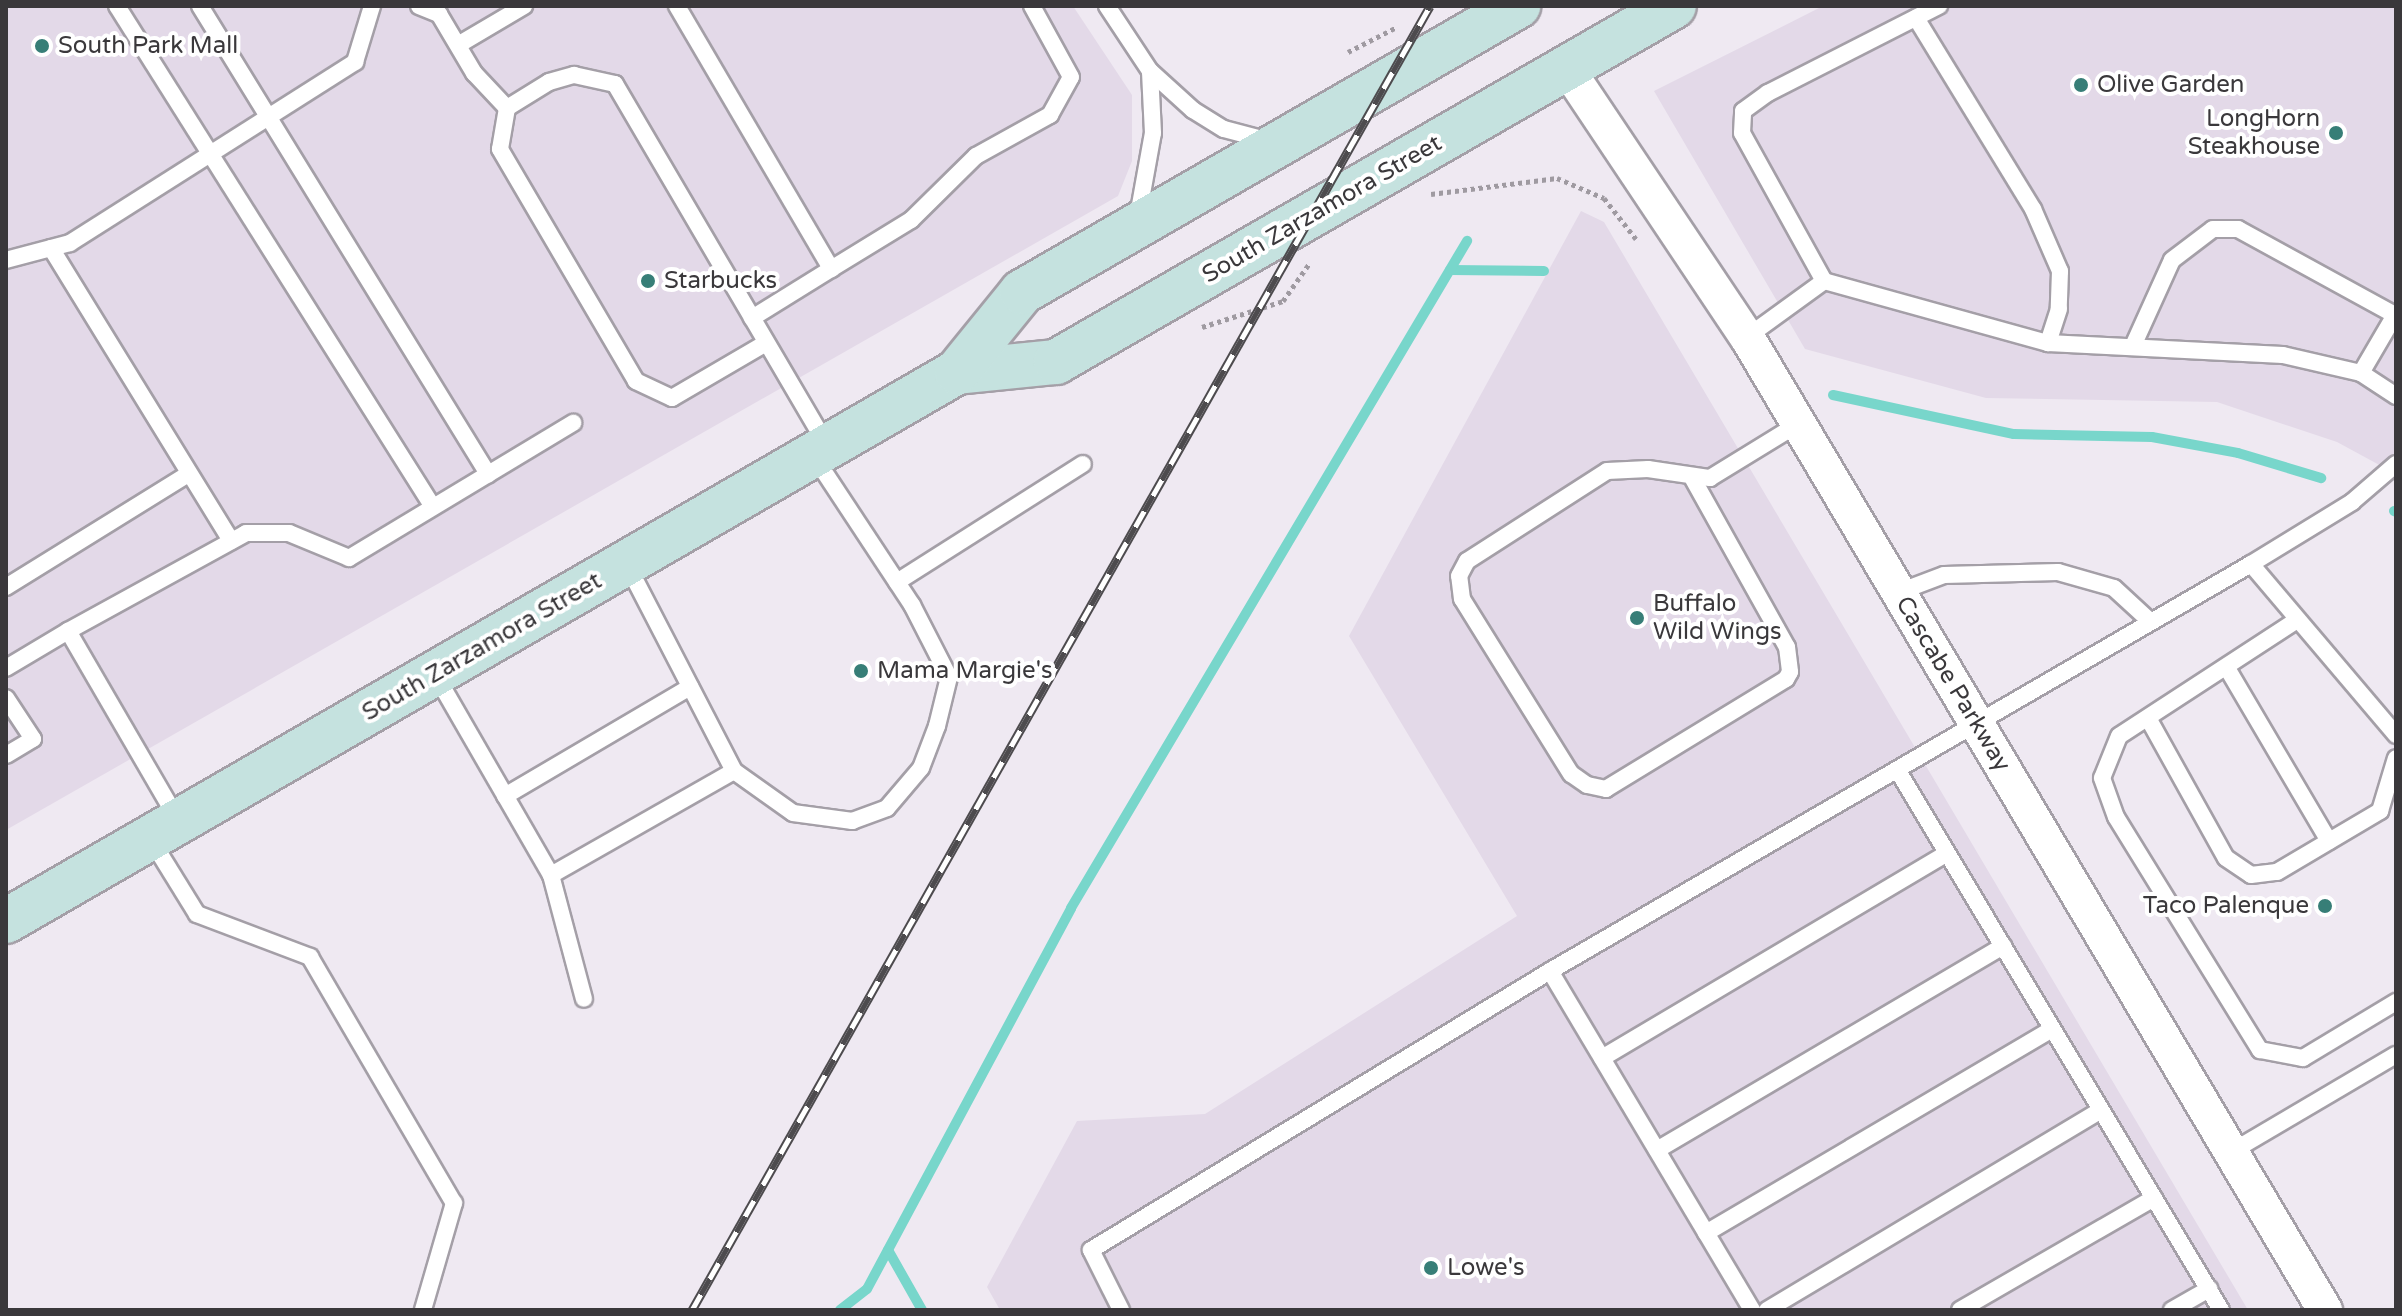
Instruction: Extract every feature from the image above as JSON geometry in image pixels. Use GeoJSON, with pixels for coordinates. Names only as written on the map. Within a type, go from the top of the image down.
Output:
{"type":"FeatureCollection","features":[{"type":"Feature","properties":{"kind":"main road","name":"South Zarzamora Street"},"geometry":{"type":"LineString","coordinates":[[6,921],[957,372],[1022,292],[1518,6]]}},
{"type":"Feature","properties":{"kind":"main road","name":"South Zarzamora Street"},"geometry":{"type":"LineString","coordinates":[[957,372],[1056,362],[1674,6]]}},
{"type":"Feature","properties":{"kind":"street","name":"Cascabe Parkway"},"geometry":{"type":"LineString","coordinates":[[1566,67],[1747,337],[2325,1310]]}},
{"type":"Feature","properties":{"kind":"lane"},"geometry":{"type":"LineString","coordinates":[[117,6],[433,507]]}},
{"type":"Feature","properties":{"kind":"lane"},"geometry":{"type":"LineString","coordinates":[[200,6],[488,474]]}},
{"type":"Feature","properties":{"kind":"lane"},"geometry":{"type":"LineString","coordinates":[[6,260],[70,243],[355,62],[372,6]]}},
{"type":"Feature","properties":{"kind":"lane"},"geometry":{"type":"LineString","coordinates":[[419,6],[439,14],[474,73],[507,108]]}},
{"type":"Feature","properties":{"kind":"lane"},"geometry":{"type":"LineString","coordinates":[[458,45],[524,6]]}},
{"type":"Feature","properties":{"kind":"lane"},"geometry":{"type":"LineString","coordinates":[[677,6],[831,269]]}},
{"type":"Feature","properties":{"kind":"lane"},"geometry":{"type":"LineString","coordinates":[[752,318],[911,220],[976,156],[1050,115],[1071,77],[1032,6]]}},
{"type":"Feature","properties":{"kind":"lane"},"geometry":{"type":"LineString","coordinates":[[1107,6],[1150,71],[1219,126],[1279,143]]}},
{"type":"Feature","properties":{"kind":"lane"},"geometry":{"type":"LineString","coordinates":[[1939,6],[1768,93],[1743,111],[1742,133],[1824,281],[2048,343],[2283,355],[2361,373],[2396,396]]}},
{"type":"Feature","properties":{"kind":"lane"},"geometry":{"type":"LineString","coordinates":[[1916,18],[2033,209],[2060,271],[2059,309],[2048,343]]}},
{"type":"Feature","properties":{"kind":"lane"},"geometry":{"type":"LineString","coordinates":[[1136,226],[1153,133],[1150,71]]}},
{"type":"Feature","properties":{"kind":"lane"},"geometry":{"type":"LineString","coordinates":[[626,563],[734,771],[793,813],[852,821],[887,808],[921,768],[949,677],[820,451],[766,343],[752,318],[615,84],[574,75],[549,82],[507,108],[500,149],[636,381],[672,398],[766,343]]}},
{"type":"Feature","properties":{"kind":"lane"},"geometry":{"type":"LineString","coordinates":[[2133,346],[2172,260],[2213,229],[2238,229],[2395,314],[2361,373]]}},
{"type":"Feature","properties":{"kind":"lane"},"geometry":{"type":"LineString","coordinates":[[51,248],[231,541]]}},
{"type":"Feature","properties":{"kind":"lane"},"geometry":{"type":"LineString","coordinates":[[1747,337],[1824,281]]}},
{"type":"Feature","properties":{"kind":"lane"},"geometry":{"type":"LineString","coordinates":[[6,668],[246,533],[289,533],[349,558],[573,423]]}},
{"type":"Feature","properties":{"kind":"lane"},"geometry":{"type":"LineString","coordinates":[[1693,479],[1787,647],[1790,672],[1786,679],[1606,789],[1587,785],[1571,774],[1462,599],[1459,576],[1467,561],[1607,471],[1648,469],[1693,479],[1710,478],[1798,424]]}},
{"type":"Feature","properties":{"kind":"lane"},"geometry":{"type":"LineString","coordinates":[[897,582],[1083,464]]}},
{"type":"Feature","properties":{"kind":"lane"},"geometry":{"type":"LineString","coordinates":[[1121,1310],[1091,1250],[1550,971],[1978,726],[2251,564],[2352,502],[2396,464]]}},
{"type":"Feature","properties":{"kind":"lane"},"geometry":{"type":"LineString","coordinates":[[6,587],[188,474]]}},
{"type":"Feature","properties":{"kind":"lane"},"geometry":{"type":"LineString","coordinates":[[2251,564],[2396,735]]}},
{"type":"Feature","properties":{"kind":"lane"},"geometry":{"type":"LineString","coordinates":[[1899,592],[1944,575],[2058,572],[2114,588],[2151,622]]}},
{"type":"Feature","properties":{"kind":"lane"},"geometry":{"type":"LineString","coordinates":[[2297,620],[2119,736],[2102,778],[2116,817],[2260,1050],[2303,1058],[2396,1002]]}},
{"type":"Feature","properties":{"kind":"lane"},"geometry":{"type":"LineString","coordinates":[[68,631],[164,829],[197,914],[310,957],[454,1203],[423,1310]]}},
{"type":"Feature","properties":{"kind":"lane"},"geometry":{"type":"LineString","coordinates":[[2227,668],[2329,841]]}},
{"type":"Feature","properties":{"kind":"lane"},"geometry":{"type":"LineString","coordinates":[[434,674],[551,875],[584,999]]}},
{"type":"Feature","properties":{"kind":"lane"},"geometry":{"type":"LineString","coordinates":[[505,796],[690,687]]}},
{"type":"Feature","properties":{"kind":"lane"},"geometry":{"type":"LineString","coordinates":[[6,698],[33,739],[6,755]]}},
{"type":"Feature","properties":{"kind":"lane"},"geometry":{"type":"LineString","coordinates":[[2148,718],[2226,858],[2251,875],[2277,872],[2380,811],[2396,758]]}},
{"type":"Feature","properties":{"kind":"lane"},"geometry":{"type":"LineString","coordinates":[[551,875],[734,771]]}},
{"type":"Feature","properties":{"kind":"lane"},"geometry":{"type":"LineString","coordinates":[[1898,771],[2221,1310]]}},
{"type":"Feature","properties":{"kind":"lane"},"geometry":{"type":"LineString","coordinates":[[1602,1058],[1947,853]]}},
{"type":"Feature","properties":{"kind":"lane"},"geometry":{"type":"LineString","coordinates":[[1657,1150],[2003,946]]}},
{"type":"Feature","properties":{"kind":"lane"},"geometry":{"type":"LineString","coordinates":[[1550,971],[1752,1310]]}},
{"type":"Feature","properties":{"kind":"lane"},"geometry":{"type":"LineString","coordinates":[[1706,1233],[2052,1029]]}},
{"type":"Feature","properties":{"kind":"lane"},"geometry":{"type":"LineString","coordinates":[[2231,1152],[2396,1055]]}},
{"type":"Feature","properties":{"kind":"lane"},"geometry":{"type":"LineString","coordinates":[[1767,1310],[2101,1110]]}},
{"type":"Feature","properties":{"kind":"lane"},"geometry":{"type":"LineString","coordinates":[[1960,1310],[2154,1198]]}},
{"type":"Feature","properties":{"kind":"lane"},"geometry":{"type":"LineString","coordinates":[[2172,1310],[2209,1289]]}},
{"type":"Feature","properties":{"kind":"path"},"geometry":{"type":"LineString","coordinates":[[1422,196],[1474,184],[1557,178],[1604,198],[1636,239]]}},
{"type":"Feature","properties":{"kind":"path"},"geometry":{"type":"LineString","coordinates":[[1194,331],[1283,301],[1311,261]]}},
{"type":"Feature","properties":{"kind":"shaded area"},"geometry":{"type":"Polygon","coordinates":[[[6,6],[1073,6],[1132,95],[1132,161],[1118,196],[6,830],[6,6]]]}},
{"type":"Feature","properties":{"kind":"shaded area"},"geometry":{"type":"Polygon","coordinates":[[[1823,6],[2396,6],[2396,474],[2337,442],[2217,402],[1986,398],[1805,349],[1654,91],[1823,6]]]}},
{"type":"Feature","properties":{"kind":"shaded area"},"geometry":{"type":"Polygon","coordinates":[[[1581,211],[1604,222],[2248,1310],[1000,1310],[987,1287],[1077,1121],[1205,1114],[1517,916],[1349,636],[1581,211]]]}},
{"type":"Feature","properties":{"kind":"waterway"},"geometry":{"type":"LineString","coordinates":[[840,1310],[867,1289],[1071,908],[1467,241]]}},
{"type":"Feature","properties":{"kind":"waterway"},"geometry":{"type":"LineString","coordinates":[[1450,270],[1544,271]]}},
{"type":"Feature","properties":{"kind":"waterway"},"geometry":{"type":"LineString","coordinates":[[1833,395],[2014,434],[2152,437],[2238,453],[2321,478]]}},
{"type":"Feature","properties":{"kind":"waterway"},"geometry":{"type":"LineString","coordinates":[[888,1250],[922,1310]]}},
{"type":"Feature","properties":{"kind":"railway"},"geometry":{"type":"LineString","coordinates":[[692,1310],[1430,6]]}},
{"type":"Feature","properties":{"kind":"place","name":"South Park Mall"},"geometry":{"type":"Point","coordinates":[42,46]}},
{"type":"Feature","properties":{"kind":"place","name":"Olive Garden"},"geometry":{"type":"Point","coordinates":[2081,85]}},
{"type":"Feature","properties":{"kind":"place","name":"LongHorn Steakhouse"},"geometry":{"type":"Point","coordinates":[2336,133]}},
{"type":"Feature","properties":{"kind":"place","name":"Starbucks"},"geometry":{"type":"Point","coordinates":[648,281]}},
{"type":"Feature","properties":{"kind":"place","name":"Buffalo Wild Wings"},"geometry":{"type":"Point","coordinates":[1637,618]}},
{"type":"Feature","properties":{"kind":"place","name":"Mama Margie's"},"geometry":{"type":"Point","coordinates":[861,671]}},
{"type":"Feature","properties":{"kind":"place","name":"Taco Palenque"},"geometry":{"type":"Point","coordinates":[2325,906]}},
{"type":"Feature","properties":{"kind":"place","name":"Lowe's"},"geometry":{"type":"Point","coordinates":[1431,1268]}}]}
